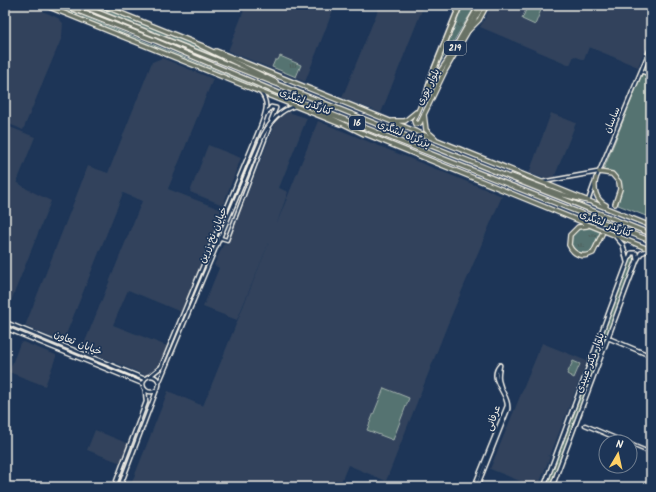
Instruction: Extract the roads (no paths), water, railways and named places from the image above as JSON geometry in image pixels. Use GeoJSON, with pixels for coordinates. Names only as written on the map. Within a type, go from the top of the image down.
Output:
{"type":"FeatureCollection","features":[{"type":"Feature","properties":{"kind":"highway"},"geometry":{"type":"LineString","coordinates":[[428,89],[431,77],[460,5]]}},
{"type":"Feature","properties":{"kind":"main road","name":"کنارگذر لشگری"},"geometry":{"type":"LineString","coordinates":[[44,5],[650,250]]}},
{"type":"Feature","properties":{"kind":"main road","name":"بزرگراه لشگری"},"geometry":{"type":"LineString","coordinates":[[63,5],[156,40],[298,101],[651,241]]}},
{"type":"Feature","properties":{"kind":"main road","name":"بزرگراه لشگری"},"geometry":{"type":"LineString","coordinates":[[80,5],[651,234]]}},
{"type":"Feature","properties":{"kind":"main road","name":"کنارگذر لشگری"},"geometry":{"type":"LineString","coordinates":[[101,5],[651,226]]}},
{"type":"Feature","properties":{"kind":"main road","name":"بلوار پوری"},"geometry":{"type":"LineString","coordinates":[[418,110],[428,89],[447,61],[479,5]]}},
{"type":"Feature","properties":{"kind":"main road","name":"بلوار پوری"},"geometry":{"type":"LineString","coordinates":[[424,113],[445,71],[483,5]]}},
{"type":"Feature","properties":{"kind":"main road"},"geometry":{"type":"LineString","coordinates":[[468,31],[479,20],[487,5]]}},
{"type":"Feature","properties":{"kind":"main road"},"geometry":{"type":"LineString","coordinates":[[201,46],[263,74],[288,89]]}},
{"type":"Feature","properties":{"kind":"main road"},"geometry":{"type":"LineString","coordinates":[[298,101],[364,134]]}},
{"type":"Feature","properties":{"kind":"main road"},"geometry":{"type":"LineString","coordinates":[[418,110],[414,121],[415,124],[419,124],[424,113]]}},
{"type":"Feature","properties":{"kind":"main road"},"geometry":{"type":"LineString","coordinates":[[384,119],[401,122],[410,118],[418,110]]}},
{"type":"Feature","properties":{"kind":"main road"},"geometry":{"type":"LineString","coordinates":[[424,113],[426,130],[429,134],[441,142]]}},
{"type":"Feature","properties":{"kind":"main road"},"geometry":{"type":"LineString","coordinates":[[599,172],[612,174],[620,182],[620,189],[615,204]]}},
{"type":"Feature","properties":{"kind":"main road"},"geometry":{"type":"LineString","coordinates":[[499,173],[520,178],[560,194],[588,200]]}},
{"type":"Feature","properties":{"kind":"main road"},"geometry":{"type":"LineString","coordinates":[[596,178],[595,187],[599,200],[613,210]]}},
{"type":"Feature","properties":{"kind":"main road"},"geometry":{"type":"LineString","coordinates":[[590,226],[578,227],[570,235],[570,245],[577,254],[584,256],[593,253],[602,234]]}},
{"type":"Feature","properties":{"kind":"main road"},"geometry":{"type":"LineString","coordinates":[[614,235],[623,245],[627,264]]}},
{"type":"Feature","properties":{"kind":"main road","name":"بلوار دکتر عبیدی"},"geometry":{"type":"LineString","coordinates":[[552,487],[637,260],[641,253],[650,250]]}},
{"type":"Feature","properties":{"kind":"main road"},"geometry":{"type":"LineString","coordinates":[[627,264],[633,252],[636,254],[637,260]]}},
{"type":"Feature","properties":{"kind":"main road","name":"بلوار دکتر عبیدی"},"geometry":{"type":"LineString","coordinates":[[544,487],[627,264]]}},
{"type":"Feature","properties":{"kind":"street","name":"ساسان"},"geometry":{"type":"LineString","coordinates":[[588,200],[651,47]]}},
{"type":"Feature","properties":{"kind":"street"},"geometry":{"type":"LineString","coordinates":[[641,71],[651,75]]}},
{"type":"Feature","properties":{"kind":"street","name":"خیابان نخ زرین"},"geometry":{"type":"LineString","coordinates":[[150,376],[161,367],[261,125],[267,105],[265,98],[259,91]]}},
{"type":"Feature","properties":{"kind":"street","name":"خیابان نخ زرین"},"geometry":{"type":"LineString","coordinates":[[159,383],[268,127],[281,112],[296,106]]}},
{"type":"Feature","properties":{"kind":"street"},"geometry":{"type":"LineString","coordinates":[[221,238],[227,240],[268,127],[276,111],[274,107],[269,109],[261,125]]}},
{"type":"Feature","properties":{"kind":"street"},"geometry":{"type":"LineString","coordinates":[[542,182],[599,172]]}},
{"type":"Feature","properties":{"kind":"street","name":"خیابان تعاون"},"geometry":{"type":"LineString","coordinates":[[5,322],[145,379]]}},
{"type":"Feature","properties":{"kind":"street","name":"خیابان تعاون"},"geometry":{"type":"LineString","coordinates":[[5,328],[143,384]]}},
{"type":"Feature","properties":{"kind":"street"},"geometry":{"type":"LineString","coordinates":[[608,338],[651,356]]}},
{"type":"Feature","properties":{"kind":"street","name":"عرفانی"},"geometry":{"type":"LineString","coordinates":[[474,487],[507,406],[507,401],[496,383],[497,370],[500,365],[498,379],[507,397],[508,409],[477,487]]}},
{"type":"Feature","properties":{"kind":"street"},"geometry":{"type":"LineString","coordinates":[[114,487],[146,402],[143,384],[145,379],[150,376],[156,378],[159,383],[120,487]]}},
{"type":"Feature","properties":{"kind":"street"},"geometry":{"type":"LineString","coordinates":[[145,389],[150,392],[157,389]]}},
{"type":"Feature","properties":{"kind":"street"},"geometry":{"type":"LineString","coordinates":[[585,425],[606,434]]}},
{"type":"Feature","properties":{"kind":"street"},"geometry":{"type":"LineString","coordinates":[[638,447],[651,453]]}},
{"type":"Feature","properties":{"kind":"street"},"geometry":{"type":"LineString","coordinates":[[124,463],[129,466]]}},
{"type":"Feature","properties":{"kind":"street"},"geometry":{"type":"LineString","coordinates":[[457,484],[468,487]]}},
{"type":"Feature","properties":{"kind":"tunnel"},"geometry":{"type":"LineString","coordinates":[[603,232],[615,204]]}}]}
